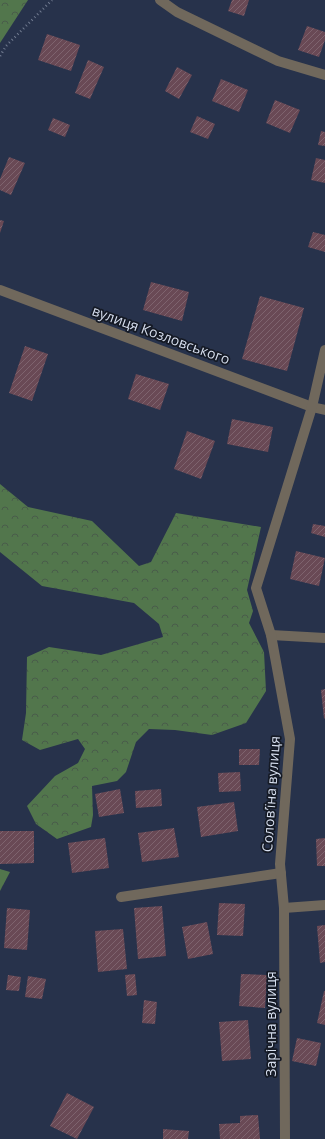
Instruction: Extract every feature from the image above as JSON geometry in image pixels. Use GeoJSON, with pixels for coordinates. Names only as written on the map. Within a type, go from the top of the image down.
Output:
{"type":"FeatureCollection","features":[{"type":"Feature","properties":{"kind":"street"},"geometry":{"type":"LineString","coordinates":[[160,0],[177,12],[278,61],[325,75]]}},
{"type":"Feature","properties":{"kind":"street","name":"вулиця Козловського"},"geometry":{"type":"LineString","coordinates":[[0,290],[312,407]]}},
{"type":"Feature","properties":{"kind":"street","name":"Соловʼїна вулиця"},"geometry":{"type":"LineString","coordinates":[[284,908],[280,864],[290,739],[271,635],[256,588],[312,407],[325,350]]}},
{"type":"Feature","properties":{"kind":"street"},"geometry":{"type":"LineString","coordinates":[[312,407],[325,410]]}},
{"type":"Feature","properties":{"kind":"street"},"geometry":{"type":"LineString","coordinates":[[271,635],[325,638]]}},
{"type":"Feature","properties":{"kind":"street"},"geometry":{"type":"LineString","coordinates":[[122,897],[281,873]]}},
{"type":"Feature","properties":{"kind":"street"},"geometry":{"type":"LineString","coordinates":[[284,908],[325,905]]}},
{"type":"Feature","properties":{"kind":"street","name":"Зарічна вулиця"},"geometry":{"type":"LineString","coordinates":[[284,908],[285,1139]]}},
{"type":"Feature","properties":{"kind":"path"},"geometry":{"type":"LineString","coordinates":[[0,56],[6,46],[52,0]]}},
{"type":"Feature","properties":{"kind":"green space"},"geometry":{"type":"Polygon","coordinates":[[[0,0],[28,0],[0,43],[0,0]]]}},
{"type":"Feature","properties":{"kind":"green space"},"geometry":{"type":"Polygon","coordinates":[[[0,484],[28,507],[92,521],[139,566],[151,562],[176,513],[261,527],[247,590],[253,611],[249,623],[264,652],[266,691],[246,723],[212,735],[175,730],[149,729],[136,742],[126,772],[117,781],[92,786],[93,815],[91,827],[57,839],[36,824],[27,806],[55,776],[78,763],[85,749],[78,739],[40,750],[22,740],[26,713],[27,657],[49,647],[101,655],[163,637],[159,624],[134,603],[42,586],[0,552],[0,484]]]}},
{"type":"Feature","properties":{"kind":"green space"},"geometry":{"type":"Polygon","coordinates":[[[0,869],[10,872],[0,891],[0,869]]]}},
{"type":"Feature","properties":{"kind":"building"},"geometry":{"type":"Polygon","coordinates":[[[232,0],[249,0],[244,16],[228,11],[232,0]]]}},
{"type":"Feature","properties":{"kind":"building"},"geometry":{"type":"Polygon","coordinates":[[[307,26],[325,32],[325,40],[319,57],[298,50],[307,26]]]}},
{"type":"Feature","properties":{"kind":"building"},"geometry":{"type":"Polygon","coordinates":[[[47,34],[80,45],[71,71],[38,60],[47,34]]]}},
{"type":"Feature","properties":{"kind":"building"},"geometry":{"type":"Polygon","coordinates":[[[88,60],[104,67],[90,99],[75,93],[88,60]]]}},
{"type":"Feature","properties":{"kind":"building"},"geometry":{"type":"Polygon","coordinates":[[[177,67],[192,75],[179,99],[165,91],[177,67]]]}},
{"type":"Feature","properties":{"kind":"building"},"geometry":{"type":"Polygon","coordinates":[[[221,79],[248,90],[239,112],[212,101],[221,79]]]}},
{"type":"Feature","properties":{"kind":"building"},"geometry":{"type":"Polygon","coordinates":[[[275,100],[300,110],[290,133],[266,123],[275,100]]]}},
{"type":"Feature","properties":{"kind":"building"},"geometry":{"type":"Polygon","coordinates":[[[197,116],[215,124],[208,139],[190,132],[197,116]]]}},
{"type":"Feature","properties":{"kind":"building"},"geometry":{"type":"Polygon","coordinates":[[[53,118],[70,125],[65,137],[48,130],[53,118]]]}},
{"type":"Feature","properties":{"kind":"building"},"geometry":{"type":"Polygon","coordinates":[[[321,131],[325,132],[325,146],[318,145],[321,131]]]}},
{"type":"Feature","properties":{"kind":"building"},"geometry":{"type":"Polygon","coordinates":[[[9,157],[25,163],[11,195],[0,190],[0,179],[9,157]]]}},
{"type":"Feature","properties":{"kind":"building"},"geometry":{"type":"Polygon","coordinates":[[[316,158],[325,160],[325,183],[311,180],[316,158]]]}},
{"type":"Feature","properties":{"kind":"building"},"geometry":{"type":"Polygon","coordinates":[[[0,220],[4,221],[0,233],[0,220]]]}},
{"type":"Feature","properties":{"kind":"building"},"geometry":{"type":"Polygon","coordinates":[[[313,232],[325,235],[325,252],[308,247],[313,232]]]}},
{"type":"Feature","properties":{"kind":"building"},"geometry":{"type":"Polygon","coordinates":[[[151,282],[189,292],[182,321],[143,310],[151,282]]]}},
{"type":"Feature","properties":{"kind":"building"},"geometry":{"type":"Polygon","coordinates":[[[260,296],[304,308],[287,371],[242,359],[260,296]]]}},
{"type":"Feature","properties":{"kind":"building"},"geometry":{"type":"Polygon","coordinates":[[[25,346],[48,354],[32,401],[9,393],[25,346]]]}},
{"type":"Feature","properties":{"kind":"building"},"geometry":{"type":"Polygon","coordinates":[[[136,374],[169,384],[160,410],[128,399],[136,374]]]}},
{"type":"Feature","properties":{"kind":"building"},"geometry":{"type":"Polygon","coordinates":[[[232,419],[273,427],[268,452],[227,444],[232,419]]]}},
{"type":"Feature","properties":{"kind":"building"},"geometry":{"type":"Polygon","coordinates":[[[187,431],[215,441],[201,479],[174,469],[187,431]]]}},
{"type":"Feature","properties":{"kind":"building"},"geometry":{"type":"Polygon","coordinates":[[[313,524],[325,526],[325,537],[311,533],[313,524]]]}},
{"type":"Feature","properties":{"kind":"building"},"geometry":{"type":"Polygon","coordinates":[[[296,551],[325,558],[319,586],[290,579],[296,551]]]}},
{"type":"Feature","properties":{"kind":"building"},"geometry":{"type":"Polygon","coordinates":[[[325,689],[325,718],[324,719],[321,690],[325,689]]]}},
{"type":"Feature","properties":{"kind":"building"},"geometry":{"type":"Polygon","coordinates":[[[239,749],[260,749],[259,765],[239,765],[239,749]]]}},
{"type":"Feature","properties":{"kind":"building"},"geometry":{"type":"Polygon","coordinates":[[[240,772],[241,791],[219,792],[218,773],[240,772]]]}},
{"type":"Feature","properties":{"kind":"building"},"geometry":{"type":"Polygon","coordinates":[[[120,789],[124,813],[99,817],[95,794],[120,789]]]}},
{"type":"Feature","properties":{"kind":"building"},"geometry":{"type":"Polygon","coordinates":[[[161,789],[162,806],[136,808],[135,791],[161,789]]]}},
{"type":"Feature","properties":{"kind":"building"},"geometry":{"type":"Polygon","coordinates":[[[234,802],[238,831],[201,837],[197,807],[234,802]]]}},
{"type":"Feature","properties":{"kind":"building"},"geometry":{"type":"Polygon","coordinates":[[[174,828],[179,857],[142,862],[138,833],[174,828]]]}},
{"type":"Feature","properties":{"kind":"building"},"geometry":{"type":"Polygon","coordinates":[[[0,831],[34,831],[34,863],[0,864],[0,831]]]}},
{"type":"Feature","properties":{"kind":"building"},"geometry":{"type":"Polygon","coordinates":[[[105,838],[109,868],[72,873],[68,843],[105,838]]]}},
{"type":"Feature","properties":{"kind":"building"},"geometry":{"type":"Polygon","coordinates":[[[325,838],[325,866],[317,866],[316,839],[325,838]]]}},
{"type":"Feature","properties":{"kind":"building"},"geometry":{"type":"Polygon","coordinates":[[[219,903],[245,904],[243,936],[217,935],[219,903]]]}},
{"type":"Feature","properties":{"kind":"building"},"geometry":{"type":"Polygon","coordinates":[[[162,906],[166,956],[138,959],[134,908],[162,906]]]}},
{"type":"Feature","properties":{"kind":"building"},"geometry":{"type":"Polygon","coordinates":[[[7,908],[30,910],[27,950],[4,948],[7,908]]]}},
{"type":"Feature","properties":{"kind":"building"},"geometry":{"type":"Polygon","coordinates":[[[207,922],[213,954],[188,959],[182,927],[207,922]]]}},
{"type":"Feature","properties":{"kind":"building"},"geometry":{"type":"Polygon","coordinates":[[[325,925],[325,962],[320,963],[317,926],[325,925]]]}},
{"type":"Feature","properties":{"kind":"building"},"geometry":{"type":"Polygon","coordinates":[[[123,929],[127,969],[98,972],[95,931],[123,929]]]}},
{"type":"Feature","properties":{"kind":"building"},"geometry":{"type":"Polygon","coordinates":[[[135,974],[137,995],[127,996],[125,975],[135,974]]]}},
{"type":"Feature","properties":{"kind":"building"},"geometry":{"type":"Polygon","coordinates":[[[241,974],[267,975],[265,1008],[239,1006],[241,974]]]}},
{"type":"Feature","properties":{"kind":"building"},"geometry":{"type":"Polygon","coordinates":[[[8,975],[21,977],[19,991],[6,990],[8,975]]]}},
{"type":"Feature","properties":{"kind":"building"},"geometry":{"type":"Polygon","coordinates":[[[28,976],[46,979],[42,999],[25,997],[28,976]]]}},
{"type":"Feature","properties":{"kind":"building"},"geometry":{"type":"Polygon","coordinates":[[[325,991],[325,1025],[317,1023],[325,991]]]}},
{"type":"Feature","properties":{"kind":"building"},"geometry":{"type":"Polygon","coordinates":[[[144,1000],[157,1002],[155,1024],[142,1023],[144,1000]]]}},
{"type":"Feature","properties":{"kind":"building"},"geometry":{"type":"Polygon","coordinates":[[[248,1020],[251,1059],[222,1061],[219,1022],[248,1020]]]}},
{"type":"Feature","properties":{"kind":"building"},"geometry":{"type":"Polygon","coordinates":[[[297,1038],[321,1043],[316,1066],[292,1061],[297,1038]]]}},
{"type":"Feature","properties":{"kind":"building"},"geometry":{"type":"Polygon","coordinates":[[[67,1093],[94,1107],[77,1139],[50,1126],[67,1093]]]}},
{"type":"Feature","properties":{"kind":"building"},"geometry":{"type":"Polygon","coordinates":[[[258,1115],[260,1139],[220,1139],[219,1124],[240,1123],[240,1116],[258,1115]]]}},
{"type":"Feature","properties":{"kind":"building"},"geometry":{"type":"Polygon","coordinates":[[[163,1129],[189,1131],[188,1139],[163,1139],[163,1129]]]}}]}
